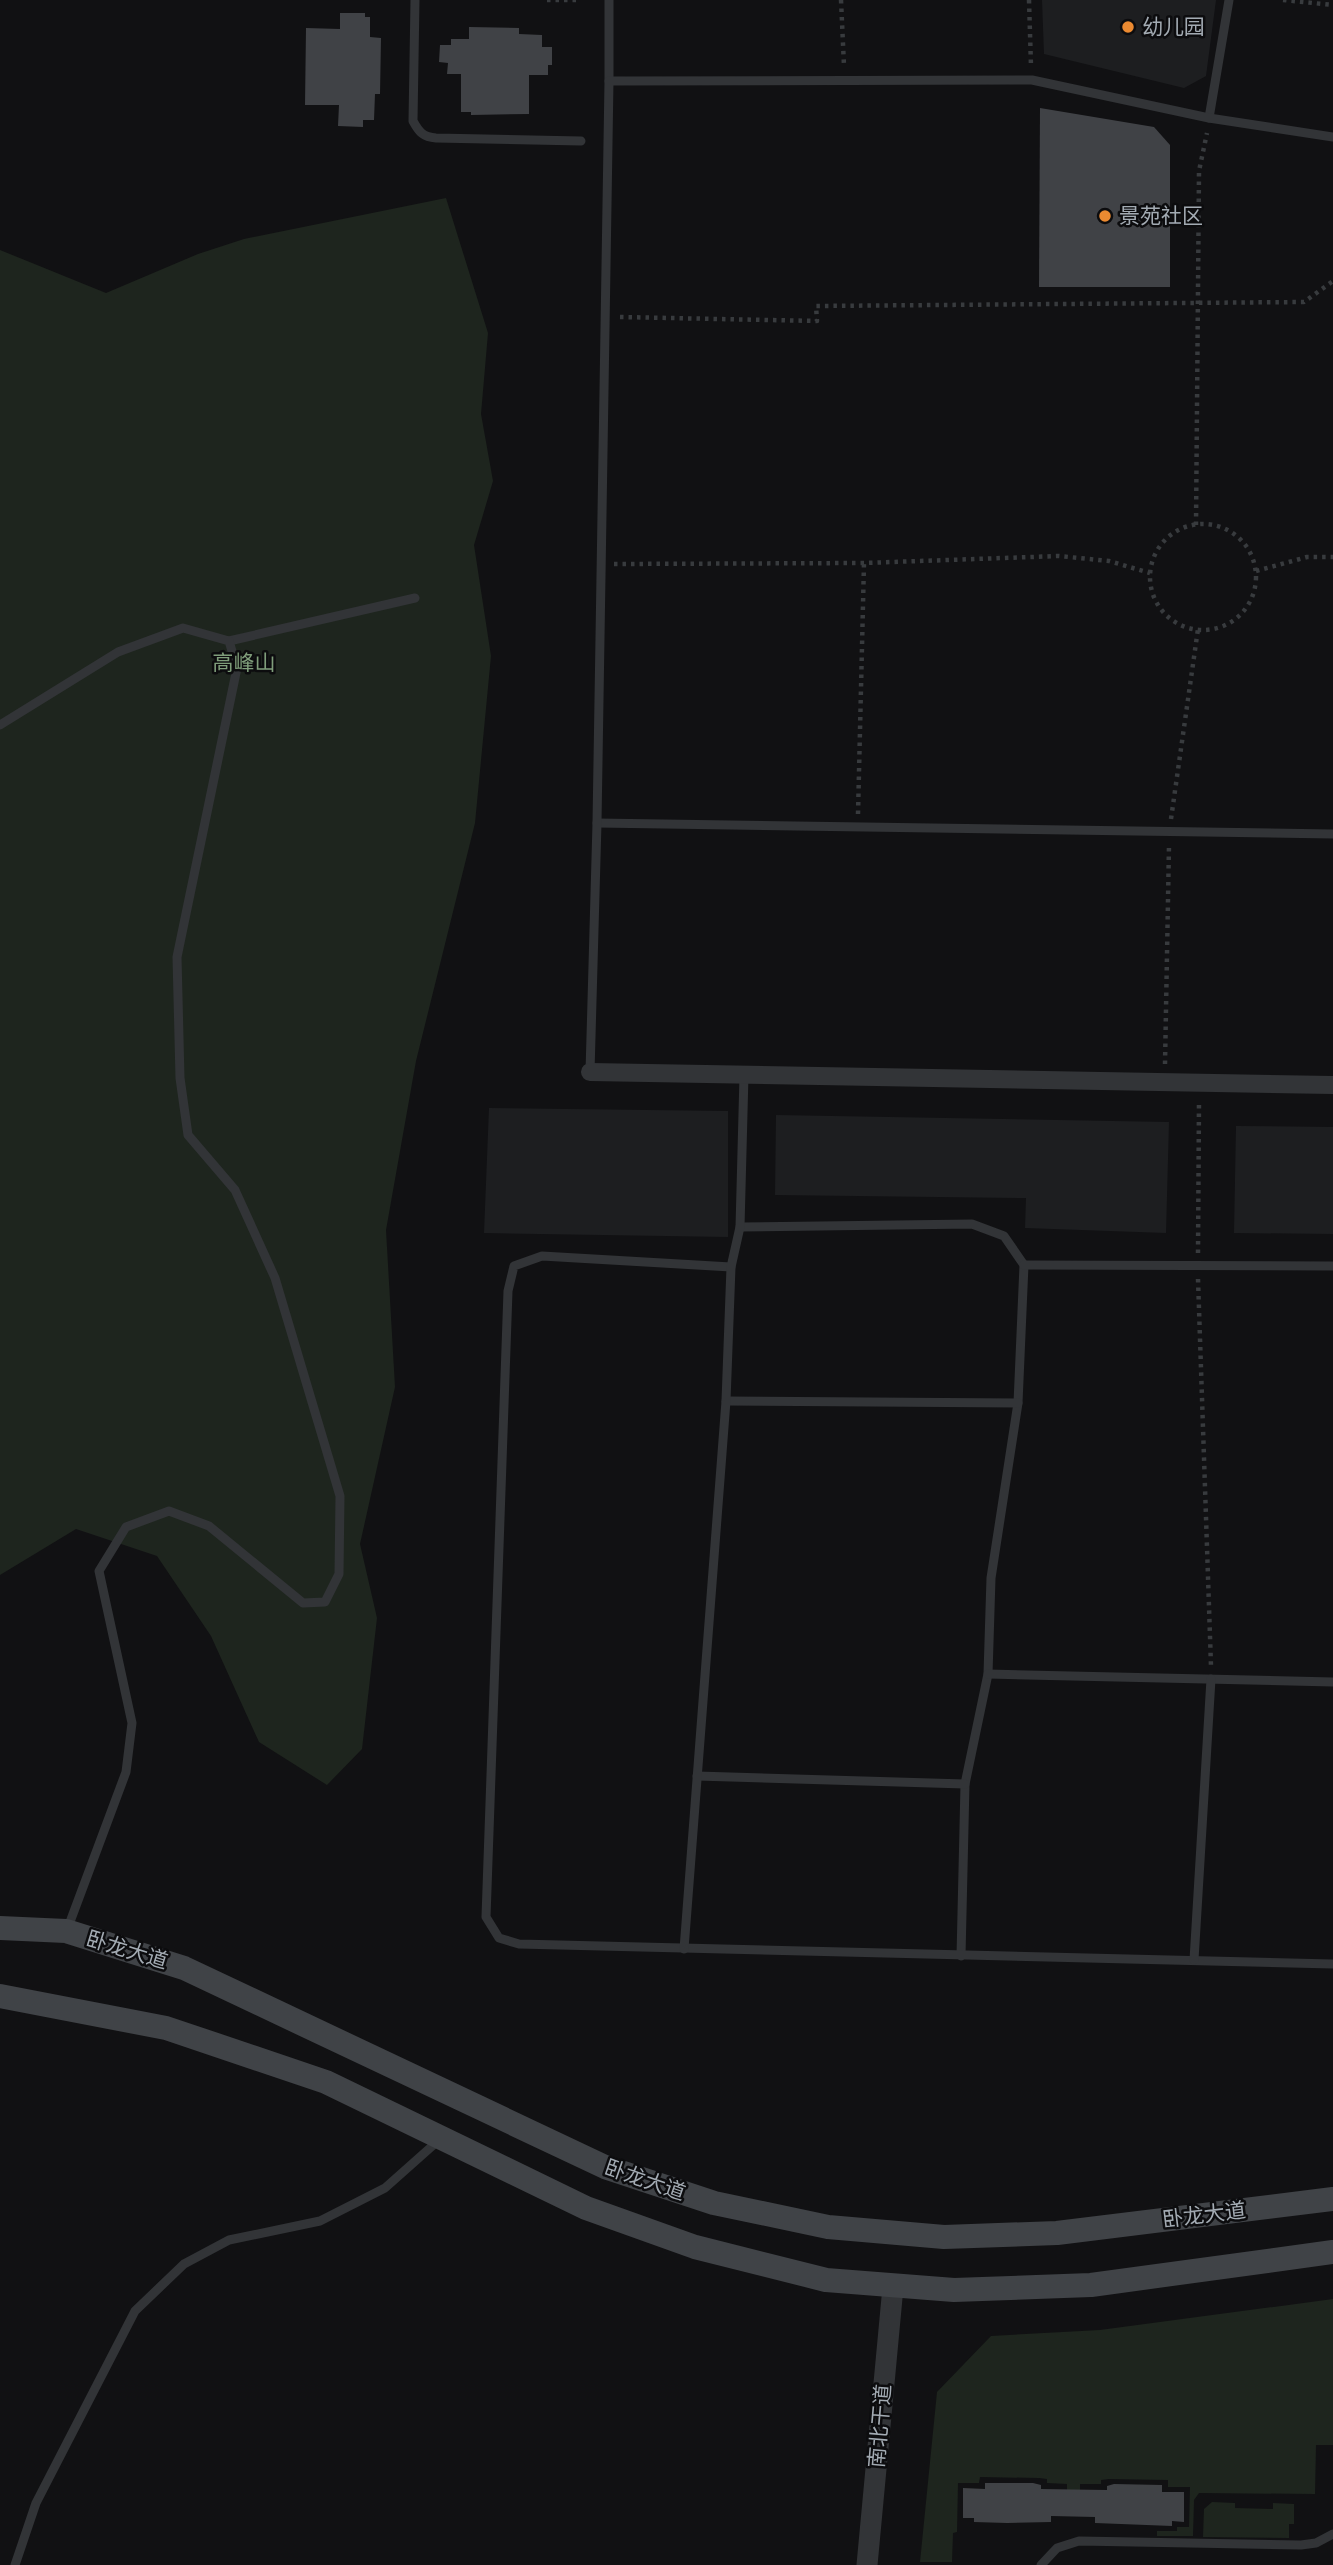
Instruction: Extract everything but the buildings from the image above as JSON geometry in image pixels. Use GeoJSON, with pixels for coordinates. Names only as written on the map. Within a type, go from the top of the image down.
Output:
{"type":"FeatureCollection","features":[{"type":"Feature","properties":{"kind":"main road","name":"卧龙大道"},"geometry":{"type":"LineString","coordinates":[[0,1928],[66,1931],[184,1968],[605,2167],[714,2203],[828,2227],[944,2237],[1057,2233],[1333,2199]]}},
{"type":"Feature","properties":{"kind":"main road"},"geometry":{"type":"LineString","coordinates":[[5,1998],[166,2028],[326,2082],[586,2208],[695,2247],[826,2280],[954,2290],[1091,2285],[1333,2252]]}},
{"type":"Feature","properties":{"kind":"street"},"geometry":{"type":"LineString","coordinates":[[590,1072],[1333,1085]]}},
{"type":"Feature","properties":{"kind":"street","name":"南北干道"},"geometry":{"type":"LineString","coordinates":[[867,2565],[893,2287]]}},
{"type":"Feature","properties":{"kind":"lane"},"geometry":{"type":"LineString","coordinates":[[415,0],[413,121],[418,131],[427,138],[581,141]]}},
{"type":"Feature","properties":{"kind":"lane"},"geometry":{"type":"LineString","coordinates":[[590,1072],[597,822],[609,0]]}},
{"type":"Feature","properties":{"kind":"lane"},"geometry":{"type":"LineString","coordinates":[[1209,118],[1229,0]]}},
{"type":"Feature","properties":{"kind":"lane"},"geometry":{"type":"LineString","coordinates":[[609,81],[1032,80],[1209,118],[1333,137]]}},
{"type":"Feature","properties":{"kind":"lane"},"geometry":{"type":"LineString","coordinates":[[0,725],[118,652],[183,628],[229,641],[415,598]]}},
{"type":"Feature","properties":{"kind":"lane"},"geometry":{"type":"LineString","coordinates":[[66,1931],[126,1772],[132,1723],[99,1571],[126,1527],[169,1511],[209,1526],[303,1603],[325,1602],[339,1574],[340,1496],[275,1278],[235,1191],[188,1135],[180,1077],[177,957],[237,668],[229,641]]}},
{"type":"Feature","properties":{"kind":"lane"},"geometry":{"type":"LineString","coordinates":[[597,822],[1333,834]]}},
{"type":"Feature","properties":{"kind":"lane"},"geometry":{"type":"LineString","coordinates":[[684,1949],[726,1401],[731,1268],[740,1227],[744,1075]]}},
{"type":"Feature","properties":{"kind":"lane"},"geometry":{"type":"LineString","coordinates":[[740,1227],[972,1224],[1004,1236],[1024,1265],[1018,1403],[991,1578],[988,1674],[965,1784],[961,1956]]}},
{"type":"Feature","properties":{"kind":"lane"},"geometry":{"type":"LineString","coordinates":[[731,1268],[542,1256],[514,1266],[508,1291],[486,1917],[499,1938],[519,1944],[1333,1964]]}},
{"type":"Feature","properties":{"kind":"lane"},"geometry":{"type":"LineString","coordinates":[[1024,1265],[1333,1266]]}},
{"type":"Feature","properties":{"kind":"lane"},"geometry":{"type":"LineString","coordinates":[[726,1401],[1018,1403]]}},
{"type":"Feature","properties":{"kind":"lane"},"geometry":{"type":"LineString","coordinates":[[988,1674],[1333,1682]]}},
{"type":"Feature","properties":{"kind":"lane"},"geometry":{"type":"LineString","coordinates":[[1194,1961],[1211,1679]]}},
{"type":"Feature","properties":{"kind":"lane"},"geometry":{"type":"LineString","coordinates":[[697,1776],[965,1784]]}},
{"type":"Feature","properties":{"kind":"lane"},"geometry":{"type":"LineString","coordinates":[[15,2565],[36,2503],[135,2311],[184,2264],[229,2240],[320,2221],[385,2188],[442,2137]]}},
{"type":"Feature","properties":{"kind":"lane"},"geometry":{"type":"LineString","coordinates":[[1041,2565],[1057,2548],[1079,2541],[1301,2545],[1316,2543],[1333,2534]]}},
{"type":"Feature","properties":{"kind":"path"},"geometry":{"type":"LineString","coordinates":[[547,0],[577,0]]}},
{"type":"Feature","properties":{"kind":"path"},"geometry":{"type":"LineString","coordinates":[[841,0],[845,80]]}},
{"type":"Feature","properties":{"kind":"path"},"geometry":{"type":"LineString","coordinates":[[1029,0],[1032,80]]}},
{"type":"Feature","properties":{"kind":"path"},"geometry":{"type":"LineString","coordinates":[[1283,0],[1333,5]]}},
{"type":"Feature","properties":{"kind":"path"},"geometry":{"type":"LineString","coordinates":[[1196,525],[1199,171],[1209,118]]}},
{"type":"Feature","properties":{"kind":"path"},"geometry":{"type":"LineString","coordinates":[[605,317],[817,321],[816,306],[1304,302],[1333,281]]}},
{"type":"Feature","properties":{"kind":"path"},"geometry":{"type":"LineString","coordinates":[[1196,525],[1213,525],[1242,541],[1251,555],[1256,571],[1250,603],[1239,616],[1226,625],[1198,629],[1172,621],[1160,608],[1152,591],[1150,573],[1154,555],[1165,540],[1180,530],[1196,525]]}},
{"type":"Feature","properties":{"kind":"path"},"geometry":{"type":"LineString","coordinates":[[601,564],[864,563],[1059,556],[1110,561],[1150,573]]}},
{"type":"Feature","properties":{"kind":"path"},"geometry":{"type":"LineString","coordinates":[[1256,571],[1307,557],[1333,557]]}},
{"type":"Feature","properties":{"kind":"path"},"geometry":{"type":"LineString","coordinates":[[858,826],[864,563]]}},
{"type":"Feature","properties":{"kind":"path"},"geometry":{"type":"LineString","coordinates":[[1165,1082],[1170,830],[1198,629]]}},
{"type":"Feature","properties":{"kind":"path"},"geometry":{"type":"LineString","coordinates":[[1199,1082],[1198,1265],[1211,1679]]}},
{"type":"Feature","properties":{"kind":"shaded area","name":"幼儿园"},"geometry":{"type":"Polygon","coordinates":[[[1042,0],[1216,0],[1206,76],[1184,88],[1044,54],[1042,0]]]}},
{"type":"Feature","properties":{"kind":"shaded area"},"geometry":{"type":"Polygon","coordinates":[[[489,1108],[728,1111],[728,1237],[484,1233],[489,1108]]]}},
{"type":"Feature","properties":{"kind":"shaded area"},"geometry":{"type":"Polygon","coordinates":[[[776,1115],[1169,1122],[1166,1233],[1025,1228],[1026,1198],[775,1195],[776,1115]]]}},
{"type":"Feature","properties":{"kind":"shaded area"},"geometry":{"type":"Polygon","coordinates":[[[1236,1126],[1333,1127],[1333,1234],[1234,1233],[1236,1126]]]}},
{"type":"Feature","properties":{"kind":"green space","name":"高峰山"},"geometry":{"type":"Polygon","coordinates":[[[446,198],[488,333],[481,414],[493,481],[474,545],[491,656],[475,823],[416,1061],[386,1230],[395,1387],[360,1544],[377,1618],[362,1749],[327,1785],[259,1742],[211,1636],[157,1556],[76,1529],[0,1575],[0,250],[106,293],[198,254],[244,239],[446,198]]]}},
{"type":"Feature","properties":{"kind":"green space"},"geometry":{"type":"Polygon","coordinates":[[[1333,2299],[1333,2445],[1316,2445],[1315,2494],[1199,2493],[1194,2500],[1193,2536],[1157,2536],[1157,2531],[1177,2531],[1177,2527],[1189,2527],[1190,2487],[1168,2487],[1168,2480],[1109,2479],[1101,2480],[1101,2484],[1080,2484],[1080,2490],[1067,2490],[1067,2484],[1047,2483],[1047,2479],[980,2477],[979,2483],[958,2483],[957,2532],[953,2533],[952,2562],[920,2562],[937,2392],[991,2336],[1100,2330],[1333,2299]]]}},
{"type":"Feature","properties":{"kind":"green space"},"geometry":{"type":"Polygon","coordinates":[[[1212,2502],[1235,2503],[1235,2508],[1273,2509],[1273,2503],[1294,2504],[1294,2524],[1289,2524],[1289,2538],[1203,2537],[1204,2509],[1212,2502]]]}},
{"type":"Feature","properties":{"kind":"place","name":"幼儿园"},"geometry":{"type":"Point","coordinates":[1128,27]}},
{"type":"Feature","properties":{"kind":"place","name":"景苑社区"},"geometry":{"type":"Point","coordinates":[1105,216]}}]}
